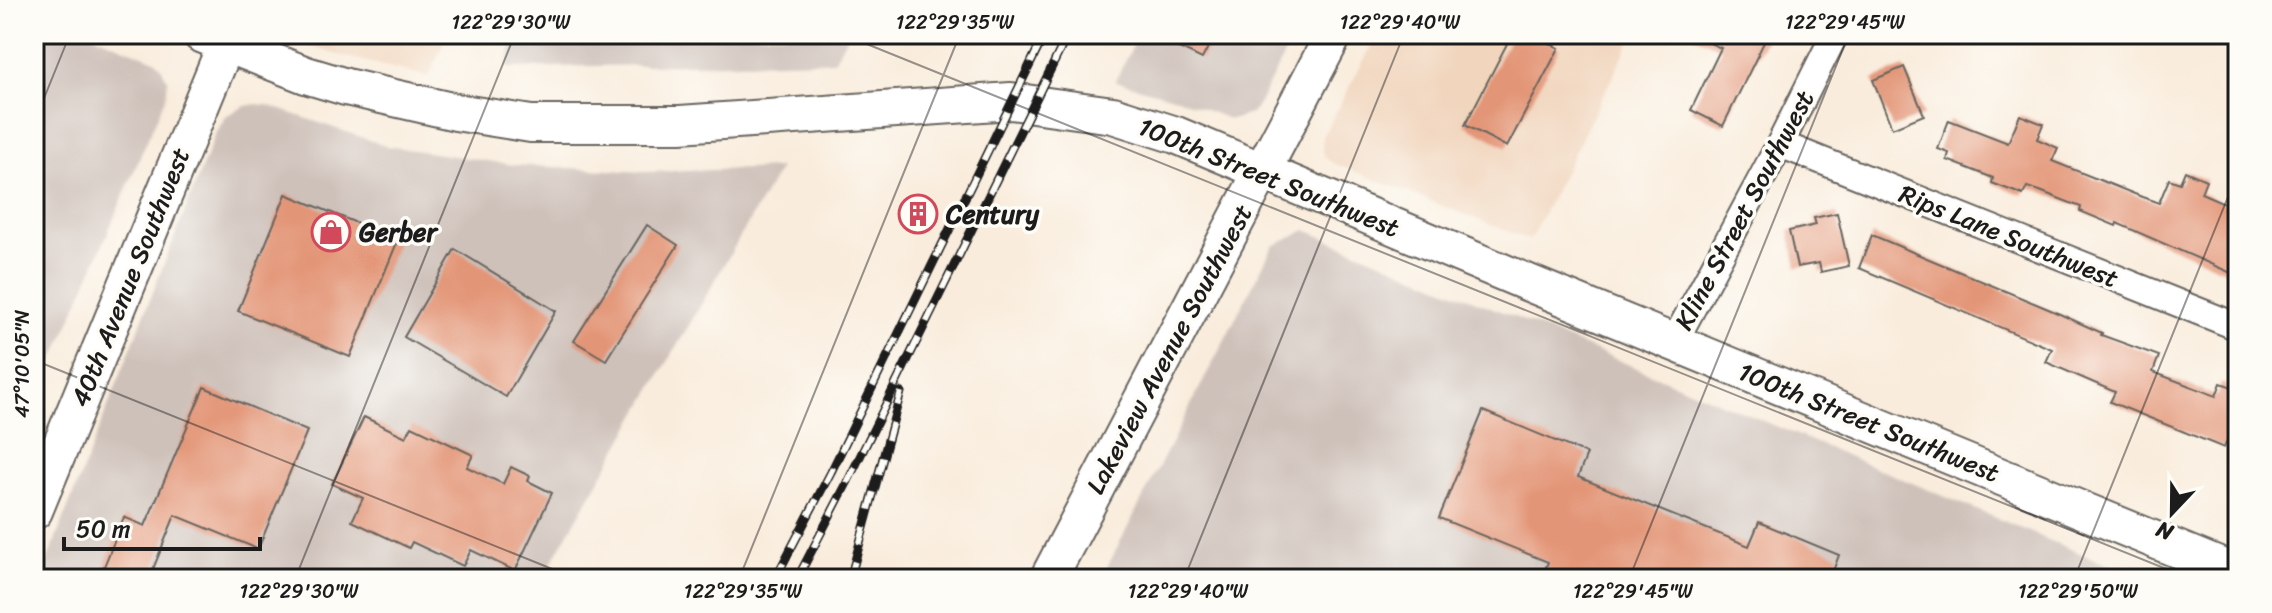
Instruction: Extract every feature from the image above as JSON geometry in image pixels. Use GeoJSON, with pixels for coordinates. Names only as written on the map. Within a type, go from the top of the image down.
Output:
{"type":"FeatureCollection","features":[{"type":"Feature","properties":{"kind":"main road","name":"Lakeview Avenue Southwest"},"geometry":{"type":"LineString","coordinates":[[1048,579],[1334,34]]}},
{"type":"Feature","properties":{"kind":"main road","name":"100th Street Southwest"},"geometry":{"type":"LineString","coordinates":[[214,39],[346,87],[456,112],[531,124],[680,124],[1011,101],[1113,115],[1176,135],[1263,170],[2222,573]]}},
{"type":"Feature","properties":{"kind":"main road","name":"40th Avenue Southwest"},"geometry":{"type":"LineString","coordinates":[[34,511],[214,39]]}},
{"type":"Feature","properties":{"kind":"street","name":"Kline Street Southwest"},"geometry":{"type":"LineString","coordinates":[[1674,342],[1835,34]]}},
{"type":"Feature","properties":{"kind":"street","name":"Rips Lane Southwest"},"geometry":{"type":"LineString","coordinates":[[1780,144],[2238,327]]}},
{"type":"Feature","properties":{"kind":"shaded area"},"geometry":{"type":"Polygon","coordinates":[[[34,34],[91,34],[155,60],[168,81],[166,96],[34,406],[34,34]]]}},
{"type":"Feature","properties":{"kind":"shaded area"},"geometry":{"type":"Polygon","coordinates":[[[279,34],[447,34],[429,77],[331,53],[279,34]]]}},
{"type":"Feature","properties":{"kind":"shaded area"},"geometry":{"type":"Polygon","coordinates":[[[516,34],[848,34],[834,61],[506,68],[516,34]]]}},
{"type":"Feature","properties":{"kind":"shaded area"},"geometry":{"type":"Polygon","coordinates":[[[1139,34],[1295,34],[1256,109],[1250,114],[1228,119],[1177,98],[1115,81],[1139,34]]]}},
{"type":"Feature","properties":{"kind":"shaded area"},"geometry":{"type":"Polygon","coordinates":[[[1378,34],[1634,34],[1530,240],[1326,158],[1322,151],[1323,136],[1378,34]]]}},
{"type":"Feature","properties":{"kind":"shaded area"},"geometry":{"type":"Polygon","coordinates":[[[256,104],[267,105],[387,146],[514,165],[645,172],[780,168],[542,579],[40,579],[216,132],[227,115],[256,104]]]}},
{"type":"Feature","properties":{"kind":"shaded area"},"geometry":{"type":"Polygon","coordinates":[[[1306,230],[2142,579],[1101,579],[1273,246],[1306,230]]]}},
{"type":"Feature","properties":{"kind":"building"},"geometry":{"type":"Polygon","coordinates":[[[1150,34],[1215,34],[1202,59],[1150,34]]]}},
{"type":"Feature","properties":{"kind":"building"},"geometry":{"type":"Polygon","coordinates":[[[1512,34],[1533,34],[1559,48],[1507,147],[1465,125],[1512,34]]]}},
{"type":"Feature","properties":{"kind":"building"},"geometry":{"type":"Polygon","coordinates":[[[1690,34],[1768,34],[1723,126],[1691,110],[1721,48],[1690,34]]]}},
{"type":"Feature","properties":{"kind":"building"},"geometry":{"type":"Polygon","coordinates":[[[1904,67],[1924,115],[1892,128],[1873,80],[1904,67]]]}},
{"type":"Feature","properties":{"kind":"building"},"geometry":{"type":"Polygon","coordinates":[[[2020,115],[2043,124],[2037,139],[2058,148],[2052,161],[2159,203],[2169,179],[2180,183],[2185,171],[2206,180],[2201,193],[2238,209],[2238,276],[2117,223],[2116,226],[2080,211],[2081,207],[2040,191],[2027,187],[2023,195],[1992,183],[1993,178],[1947,160],[1949,153],[1938,149],[1949,120],[2008,143],[2020,115]]]}},
{"type":"Feature","properties":{"kind":"building"},"geometry":{"type":"Polygon","coordinates":[[[286,194],[398,240],[350,357],[238,311],[286,194]]]}},
{"type":"Feature","properties":{"kind":"building"},"geometry":{"type":"Polygon","coordinates":[[[1837,213],[1849,266],[1821,272],[1819,263],[1797,267],[1789,231],[1816,225],[1814,218],[1837,213]]]}},
{"type":"Feature","properties":{"kind":"building"},"geometry":{"type":"Polygon","coordinates":[[[647,225],[678,245],[606,360],[574,341],[647,225]]]}},
{"type":"Feature","properties":{"kind":"building"},"geometry":{"type":"Polygon","coordinates":[[[1872,235],[2053,311],[2101,335],[2159,356],[2153,372],[2216,396],[2221,383],[2238,389],[2238,413],[2224,448],[2110,402],[2115,392],[2046,362],[2052,349],[1859,268],[1872,235]]]}},
{"type":"Feature","properties":{"kind":"building"},"geometry":{"type":"Polygon","coordinates":[[[455,249],[556,311],[506,397],[404,337],[455,249]]]}},
{"type":"Feature","properties":{"kind":"building"},"geometry":{"type":"Polygon","coordinates":[[[204,387],[307,431],[258,549],[175,515],[149,579],[99,579],[124,517],[145,526],[204,387]]]}},
{"type":"Feature","properties":{"kind":"building"},"geometry":{"type":"Polygon","coordinates":[[[1483,411],[1587,454],[1578,477],[1749,546],[1759,522],[1839,555],[1830,579],[1541,579],[1548,562],[1439,518],[1483,411]]]}},
{"type":"Feature","properties":{"kind":"building"},"geometry":{"type":"Polygon","coordinates":[[[364,417],[406,437],[412,426],[473,455],[467,467],[503,484],[511,467],[530,476],[528,481],[552,493],[515,571],[471,550],[463,566],[412,542],[409,548],[352,521],[363,498],[332,484],[364,417]]]}},
{"type":"Feature","properties":{"kind":"railway"},"geometry":{"type":"LineString","coordinates":[[775,579],[831,472],[1045,34]]}},
{"type":"Feature","properties":{"kind":"railway"},"geometry":{"type":"LineString","coordinates":[[797,579],[1068,34]]}},
{"type":"Feature","properties":{"kind":"railway"},"geometry":{"type":"LineString","coordinates":[[850,579],[901,392]]}},
{"type":"Feature","properties":{"kind":"place","name":"Century"},"geometry":{"type":"Point","coordinates":[918,214]}},
{"type":"Feature","properties":{"kind":"place","name":"Gerber"},"geometry":{"type":"Point","coordinates":[331,232]}}]}
